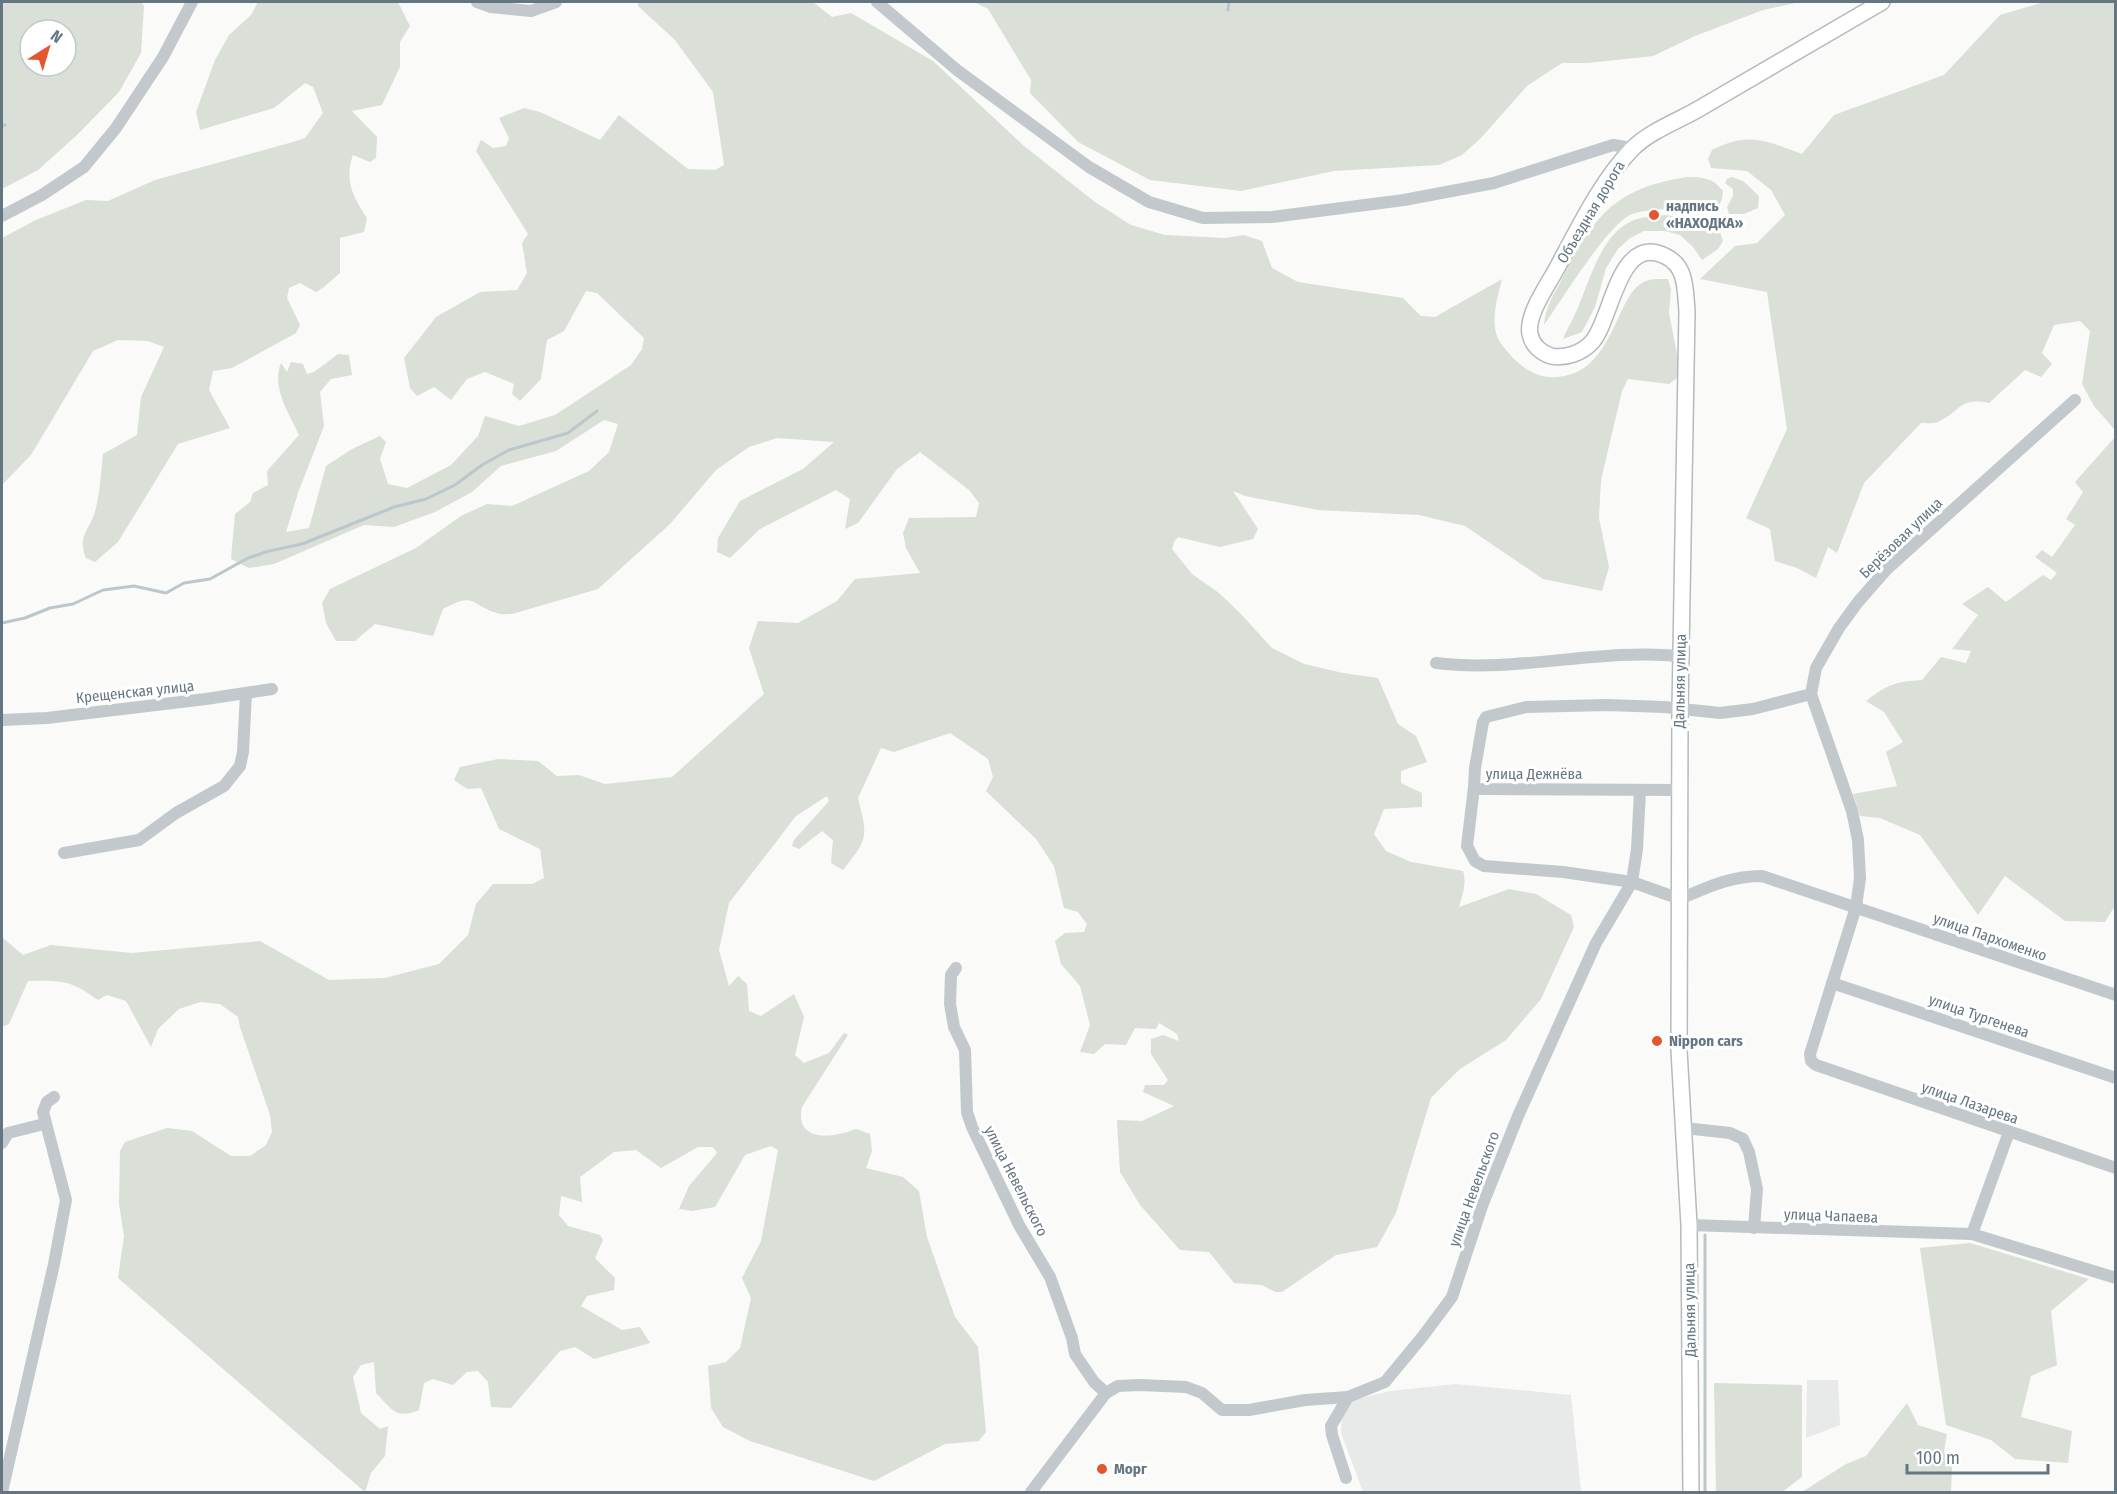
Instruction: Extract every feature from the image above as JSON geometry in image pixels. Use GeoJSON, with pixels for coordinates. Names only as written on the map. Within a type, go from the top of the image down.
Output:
{"type":"FeatureCollection","features":[{"type":"Feature","properties":{"kind":"main road","name":"Объездная дорога"},"geometry":{"type":"LineString","coordinates":[[1653,252],[1638,256],[1626,267],[1616,286],[1601,328],[1586,347],[1566,357],[1549,355],[1536,346],[1530,335],[1533,314],[1604,186],[1633,148],[1644,139],[1698,110],[1882,2]]}},
{"type":"Feature","properties":{"kind":"main road","name":"Дальняя улица"},"geometry":{"type":"LineString","coordinates":[[1653,252],[1667,256],[1680,267],[1687,311],[1680,656],[1679,1050],[1689,1225],[1691,1492]]}},
{"type":"Feature","properties":{"kind":"street"},"geometry":{"type":"LineString","coordinates":[[2,216],[42,195],[84,167],[116,128],[163,57],[192,2]]}},
{"type":"Feature","properties":{"kind":"street"},"geometry":{"type":"LineString","coordinates":[[477,2],[491,7],[531,10],[556,2]]}},
{"type":"Feature","properties":{"kind":"street"},"geometry":{"type":"LineString","coordinates":[[877,2],[957,70],[1089,167],[1149,202],[1203,218],[1272,217],[1404,200],[1494,183],[1613,146],[1633,148]]}},
{"type":"Feature","properties":{"kind":"street","name":"Берёзовая улица"},"geometry":{"type":"LineString","coordinates":[[1811,694],[1816,668],[1839,628],[1887,568],[2075,400]]}},
{"type":"Feature","properties":{"kind":"street"},"geometry":{"type":"LineString","coordinates":[[1436,663],[1463,666],[1615,654],[1680,656]]}},
{"type":"Feature","properties":{"kind":"street","name":"Крещенская улица"},"geometry":{"type":"LineString","coordinates":[[2,720],[47,718],[272,689]]}},
{"type":"Feature","properties":{"kind":"street"},"geometry":{"type":"LineString","coordinates":[[64,854],[139,840],[176,813],[224,786],[240,766],[243,752],[246,693]]}},
{"type":"Feature","properties":{"kind":"street"},"geometry":{"type":"LineString","coordinates":[[1680,708],[1720,713],[1742,711],[1811,694],[1854,820],[1858,840],[1860,878],[1856,907],[1832,983]]}},
{"type":"Feature","properties":{"kind":"street","name":"улица Дежнёва"},"geometry":{"type":"LineString","coordinates":[[1680,708],[1607,705],[1526,707],[1486,717],[1483,722],[1475,768],[1474,787],[1512,790],[1680,790]]}},
{"type":"Feature","properties":{"kind":"street"},"geometry":{"type":"LineString","coordinates":[[1474,787],[1467,846],[1475,861],[1484,866],[1563,872],[1632,882],[1680,899]]}},
{"type":"Feature","properties":{"kind":"street"},"geometry":{"type":"LineString","coordinates":[[1632,882],[1637,849],[1640,791]]}},
{"type":"Feature","properties":{"kind":"street","name":"улица Пархоменко"},"geometry":{"type":"LineString","coordinates":[[1680,899],[1720,881],[1742,876],[1762,876],[2115,995]]}},
{"type":"Feature","properties":{"kind":"street","name":"улица Невельского"},"geometry":{"type":"LineString","coordinates":[[956,968],[951,975],[950,1004],[954,1027],[965,1050],[967,1112],[1019,1225],[1050,1277],[1072,1338],[1075,1354],[1094,1382],[1106,1393],[1118,1386],[1185,1387],[1202,1393],[1222,1410],[1249,1410],[1305,1400],[1348,1397],[1385,1382],[1452,1297],[1482,1206],[1518,1116],[1596,943],[1632,882]]}},
{"type":"Feature","properties":{"kind":"street","name":"улица Лазарева"},"geometry":{"type":"LineString","coordinates":[[1832,983],[1810,1054],[1811,1061],[1816,1065],[2115,1168]]}},
{"type":"Feature","properties":{"kind":"street","name":"улица Тургенева"},"geometry":{"type":"LineString","coordinates":[[1832,983],[2115,1078]]}},
{"type":"Feature","properties":{"kind":"street"},"geometry":{"type":"LineString","coordinates":[[2,1492],[52,1273],[66,1200],[44,1124],[43,1112],[47,1102],[54,1097]]}},
{"type":"Feature","properties":{"kind":"street"},"geometry":{"type":"LineString","coordinates":[[2,1143],[8,1133],[44,1124]]}},
{"type":"Feature","properties":{"kind":"street"},"geometry":{"type":"LineString","coordinates":[[1684,1128],[1730,1133],[1737,1135],[1746,1143],[1757,1189],[1754,1228]]}},
{"type":"Feature","properties":{"kind":"street"},"geometry":{"type":"LineString","coordinates":[[1972,1234],[2009,1132]]}},
{"type":"Feature","properties":{"kind":"street","name":"улица Чапаева"},"geometry":{"type":"LineString","coordinates":[[1689,1225],[1972,1234],[2115,1278]]}},
{"type":"Feature","properties":{"kind":"street"},"geometry":{"type":"LineString","coordinates":[[1031,1492],[1106,1393]]}},
{"type":"Feature","properties":{"kind":"street"},"geometry":{"type":"LineString","coordinates":[[1346,1478],[1331,1426],[1348,1397]]}},
{"type":"Feature","properties":{"kind":"shaded area"},"geometry":{"type":"Polygon","coordinates":[[[2,2],[141,2],[144,6],[141,53],[119,92],[77,135],[38,170],[2,189],[2,2]]]}},
{"type":"Feature","properties":{"kind":"shaded area"},"geometry":{"type":"Polygon","coordinates":[[[258,2],[398,2],[410,26],[400,42],[400,67],[382,105],[352,111],[377,137],[376,158],[370,162],[353,155],[350,164],[351,188],[367,218],[364,232],[340,238],[340,273],[324,287],[316,292],[300,283],[289,288],[287,298],[300,325],[296,333],[232,368],[213,371],[209,390],[230,428],[178,444],[118,542],[95,562],[86,558],[83,543],[96,508],[103,454],[137,435],[141,397],[164,347],[148,341],[118,340],[93,351],[31,455],[2,485],[2,238],[36,220],[86,200],[108,201],[155,180],[305,138],[323,113],[313,87],[305,83],[274,108],[200,130],[196,112],[215,60],[229,35],[251,15],[258,2]]]}},
{"type":"Feature","properties":{"kind":"shaded area"},"geometry":{"type":"Polygon","coordinates":[[[638,2],[813,2],[832,17],[851,13],[933,61],[1024,146],[1095,202],[1131,225],[1165,235],[1225,238],[1244,235],[1262,241],[1272,268],[1298,282],[1403,298],[1421,316],[1435,317],[1502,279],[1495,313],[1495,330],[1498,338],[1507,352],[1520,364],[1541,376],[1558,377],[1581,370],[1598,355],[1635,289],[1648,280],[1668,279],[1671,289],[1669,313],[1681,375],[1669,384],[1628,379],[1622,391],[1601,480],[1599,518],[1609,567],[1602,591],[1543,579],[1465,526],[1419,515],[1318,510],[1245,496],[1233,491],[1258,529],[1253,539],[1220,547],[1178,537],[1174,542],[1172,549],[1192,574],[1219,593],[1272,648],[1304,664],[1378,678],[1398,724],[1416,736],[1427,762],[1401,771],[1401,783],[1422,793],[1422,807],[1384,809],[1374,834],[1386,851],[1411,862],[1463,871],[1463,894],[1459,907],[1509,889],[1536,894],[1571,915],[1574,927],[1541,999],[1506,1040],[1460,1069],[1431,1098],[1396,1213],[1377,1247],[1336,1255],[1282,1292],[1275,1292],[1262,1285],[1234,1283],[1209,1252],[1180,1250],[1140,1205],[1120,1172],[1117,1120],[1142,1121],[1174,1106],[1143,1092],[1145,1085],[1164,1085],[1168,1080],[1151,1054],[1151,1039],[1163,1035],[1179,1041],[1177,1034],[1159,1023],[1156,1029],[1135,1028],[1126,1045],[1105,1044],[1094,1054],[1080,1052],[1090,1025],[1080,986],[1061,964],[1055,941],[1065,933],[1084,932],[1087,924],[1078,912],[1064,908],[1054,866],[1036,839],[986,791],[993,777],[988,759],[950,733],[894,752],[881,748],[858,798],[864,837],[843,870],[831,863],[833,840],[822,831],[799,849],[792,846],[794,840],[829,801],[827,796],[796,816],[729,903],[719,950],[729,986],[738,976],[747,984],[749,1011],[761,1016],[794,994],[804,1017],[795,1055],[804,1063],[829,1053],[844,1033],[848,1035],[802,1107],[801,1119],[804,1127],[818,1135],[837,1134],[856,1129],[870,1134],[872,1151],[866,1168],[903,1177],[919,1191],[927,1237],[955,1317],[978,1347],[986,1432],[979,1441],[945,1444],[874,1481],[750,1441],[723,1427],[711,1408],[708,1366],[726,1362],[740,1348],[751,1298],[742,1278],[761,1241],[778,1150],[771,1146],[745,1155],[715,1207],[692,1211],[679,1209],[689,1186],[717,1153],[713,1147],[698,1147],[661,1168],[636,1150],[614,1152],[580,1177],[582,1202],[561,1196],[559,1215],[568,1226],[600,1235],[603,1240],[595,1258],[615,1278],[614,1290],[587,1296],[581,1306],[622,1330],[640,1327],[650,1343],[594,1359],[575,1347],[560,1351],[511,1408],[491,1407],[488,1382],[478,1371],[467,1372],[453,1385],[433,1379],[424,1383],[419,1410],[399,1413],[390,1408],[376,1393],[374,1362],[361,1365],[353,1377],[361,1413],[380,1429],[388,1426],[385,1456],[371,1473],[365,1492],[118,1278],[124,1236],[119,1204],[120,1151],[125,1142],[167,1128],[192,1131],[231,1156],[250,1156],[266,1145],[272,1132],[270,1115],[238,1017],[220,1004],[200,1002],[179,1009],[158,1029],[151,1047],[126,1001],[107,995],[98,1000],[80,988],[65,983],[28,981],[9,1024],[2,1027],[2,937],[23,955],[51,945],[132,953],[260,941],[329,980],[385,978],[439,964],[468,935],[476,904],[493,884],[532,884],[544,878],[540,849],[499,829],[481,788],[467,789],[454,780],[460,767],[498,759],[538,761],[557,776],[579,775],[605,784],[672,777],[764,694],[749,648],[758,621],[798,623],[837,601],[855,579],[920,573],[906,548],[903,533],[909,518],[976,517],[979,503],[969,490],[920,452],[897,469],[858,523],[845,529],[850,499],[836,490],[760,529],[730,558],[717,552],[718,538],[740,501],[803,469],[834,442],[777,438],[749,447],[716,470],[670,524],[598,589],[512,614],[499,614],[467,600],[443,609],[433,636],[375,624],[355,641],[336,641],[326,623],[322,603],[330,589],[416,548],[461,516],[487,504],[512,506],[589,471],[609,452],[618,424],[604,420],[556,451],[501,466],[472,492],[435,512],[394,527],[364,525],[274,564],[249,568],[231,559],[235,514],[250,502],[253,493],[268,485],[267,471],[299,435],[282,400],[278,381],[281,363],[287,372],[291,362],[303,364],[307,374],[314,372],[338,354],[349,355],[352,375],[331,379],[320,392],[324,426],[298,493],[286,532],[309,528],[326,466],[352,449],[380,436],[386,442],[380,459],[388,484],[407,488],[451,465],[478,436],[485,416],[519,426],[555,415],[631,365],[642,349],[644,338],[597,293],[586,291],[564,331],[547,340],[541,379],[520,401],[512,394],[514,384],[485,372],[467,379],[451,400],[434,387],[417,396],[410,388],[404,358],[436,317],[480,292],[517,290],[527,273],[522,243],[528,234],[476,151],[481,140],[493,148],[506,146],[509,138],[499,118],[524,108],[540,112],[600,140],[619,115],[688,169],[715,170],[724,165],[713,92],[675,40],[638,6],[638,2]]]}},
{"type":"Feature","properties":{"kind":"shaded area"},"geometry":{"type":"Polygon","coordinates":[[[974,2],[1800,2],[1763,10],[1695,36],[1653,56],[1588,63],[1562,63],[1527,86],[1480,139],[1462,155],[1439,165],[1334,171],[1241,191],[1150,180],[1078,142],[1030,93],[1031,80],[988,9],[974,2]]]}},
{"type":"Feature","properties":{"kind":"shaded area"},"geometry":{"type":"Polygon","coordinates":[[[2044,2],[2115,2],[2115,430],[2094,406],[2082,384],[2090,331],[2080,321],[2054,325],[2042,353],[2052,364],[2041,377],[2025,370],[1989,403],[1966,403],[1938,422],[1921,423],[1864,483],[1837,553],[1828,547],[1816,578],[1797,568],[1775,561],[1770,529],[1746,518],[1787,429],[1767,292],[1700,279],[1735,246],[1757,243],[1785,215],[1771,190],[1747,171],[1711,168],[1708,159],[1712,150],[1725,144],[1747,139],[1767,142],[1802,154],[1834,115],[1944,75],[2000,15],[2044,2]]]}},
{"type":"Feature","properties":{"kind":"shaded area"},"geometry":{"type":"Polygon","coordinates":[[[1687,177],[1707,179],[1723,191],[1718,208],[1659,210],[1630,215],[1609,233],[1597,248],[1544,325],[1551,300],[1585,237],[1597,221],[1624,197],[1662,182],[1687,177]]]}},
{"type":"Feature","properties":{"kind":"shaded area"},"geometry":{"type":"Polygon","coordinates":[[[1732,177],[1743,181],[1759,196],[1758,208],[1744,214],[1729,214],[1727,207],[1733,196],[1733,189],[1725,183],[1732,177]]]}},
{"type":"Feature","properties":{"kind":"shaded area"},"geometry":{"type":"Polygon","coordinates":[[[1666,215],[1706,222],[1720,232],[1723,241],[1718,249],[1702,260],[1693,247],[1680,235],[1665,231],[1644,231],[1630,238],[1618,249],[1606,268],[1595,307],[1582,332],[1563,339],[1598,259],[1612,237],[1620,228],[1634,220],[1666,215]]]}},
{"type":"Feature","properties":{"kind":"shaded area"},"geometry":{"type":"Polygon","coordinates":[[[2115,437],[2116,904],[2105,922],[2065,921],[2005,876],[1978,915],[1920,835],[1880,818],[1860,816],[1853,794],[1897,786],[1886,752],[1903,742],[1884,712],[1866,701],[1892,685],[1922,680],[1941,657],[1966,663],[1971,651],[1952,649],[1978,615],[1962,604],[1988,587],[2006,602],[2043,575],[2051,580],[2057,573],[2035,557],[2042,550],[2052,557],[2075,525],[2066,519],[2083,492],[2075,482],[2115,437]]]}},
{"type":"Feature","properties":{"kind":"shaded area"},"geometry":{"type":"Polygon","coordinates":[[[1970,1243],[2089,1279],[2051,1311],[2057,1365],[2031,1376],[2021,1417],[2072,1431],[2068,1463],[2015,1459],[1991,1440],[1946,1425],[1920,1248],[1970,1243]]]}},
{"type":"Feature","properties":{"kind":"shaded area"},"geometry":{"type":"Polygon","coordinates":[[[1807,1380],[1838,1380],[1840,1425],[1806,1438],[1807,1380]]]}},
{"type":"Feature","properties":{"kind":"shaded area"},"geometry":{"type":"Polygon","coordinates":[[[1714,1383],[1802,1385],[1802,1477],[1782,1492],[1716,1492],[1714,1383]]]}},
{"type":"Feature","properties":{"kind":"shaded area"},"geometry":{"type":"Polygon","coordinates":[[[1455,1384],[1571,1395],[1581,1492],[1363,1492],[1341,1433],[1342,1413],[1353,1400],[1390,1391],[1455,1384]]]}},
{"type":"Feature","properties":{"kind":"shaded area"},"geometry":{"type":"Polygon","coordinates":[[[1907,1403],[1918,1425],[1947,1434],[1944,1452],[1952,1468],[1951,1492],[1802,1492],[1846,1464],[1866,1456],[1907,1403]]]}},
{"type":"Feature","properties":{"kind":"waterway"},"geometry":{"type":"LineString","coordinates":[[1228,10],[1229,2]]}},
{"type":"Feature","properties":{"kind":"waterway"},"geometry":{"type":"LineString","coordinates":[[2,623],[25,618],[50,608],[73,604],[103,590],[134,586],[166,593],[184,583],[210,579],[248,558],[302,544],[394,507],[426,499],[455,485],[482,465],[509,450],[568,433],[597,411]]}},
{"type":"Feature","properties":{"kind":"waterway"},"geometry":{"type":"LineString","coordinates":[[1705,1235],[1705,1492]]}},
{"type":"Feature","properties":{"kind":"place","name":"надпись «НАХОДКА»"},"geometry":{"type":"Point","coordinates":[1654,215]}},
{"type":"Feature","properties":{"kind":"place","name":"Nippon cars"},"geometry":{"type":"Point","coordinates":[1657,1041]}},
{"type":"Feature","properties":{"kind":"place","name":"Морг"},"geometry":{"type":"Point","coordinates":[1102,1469]}}]}
